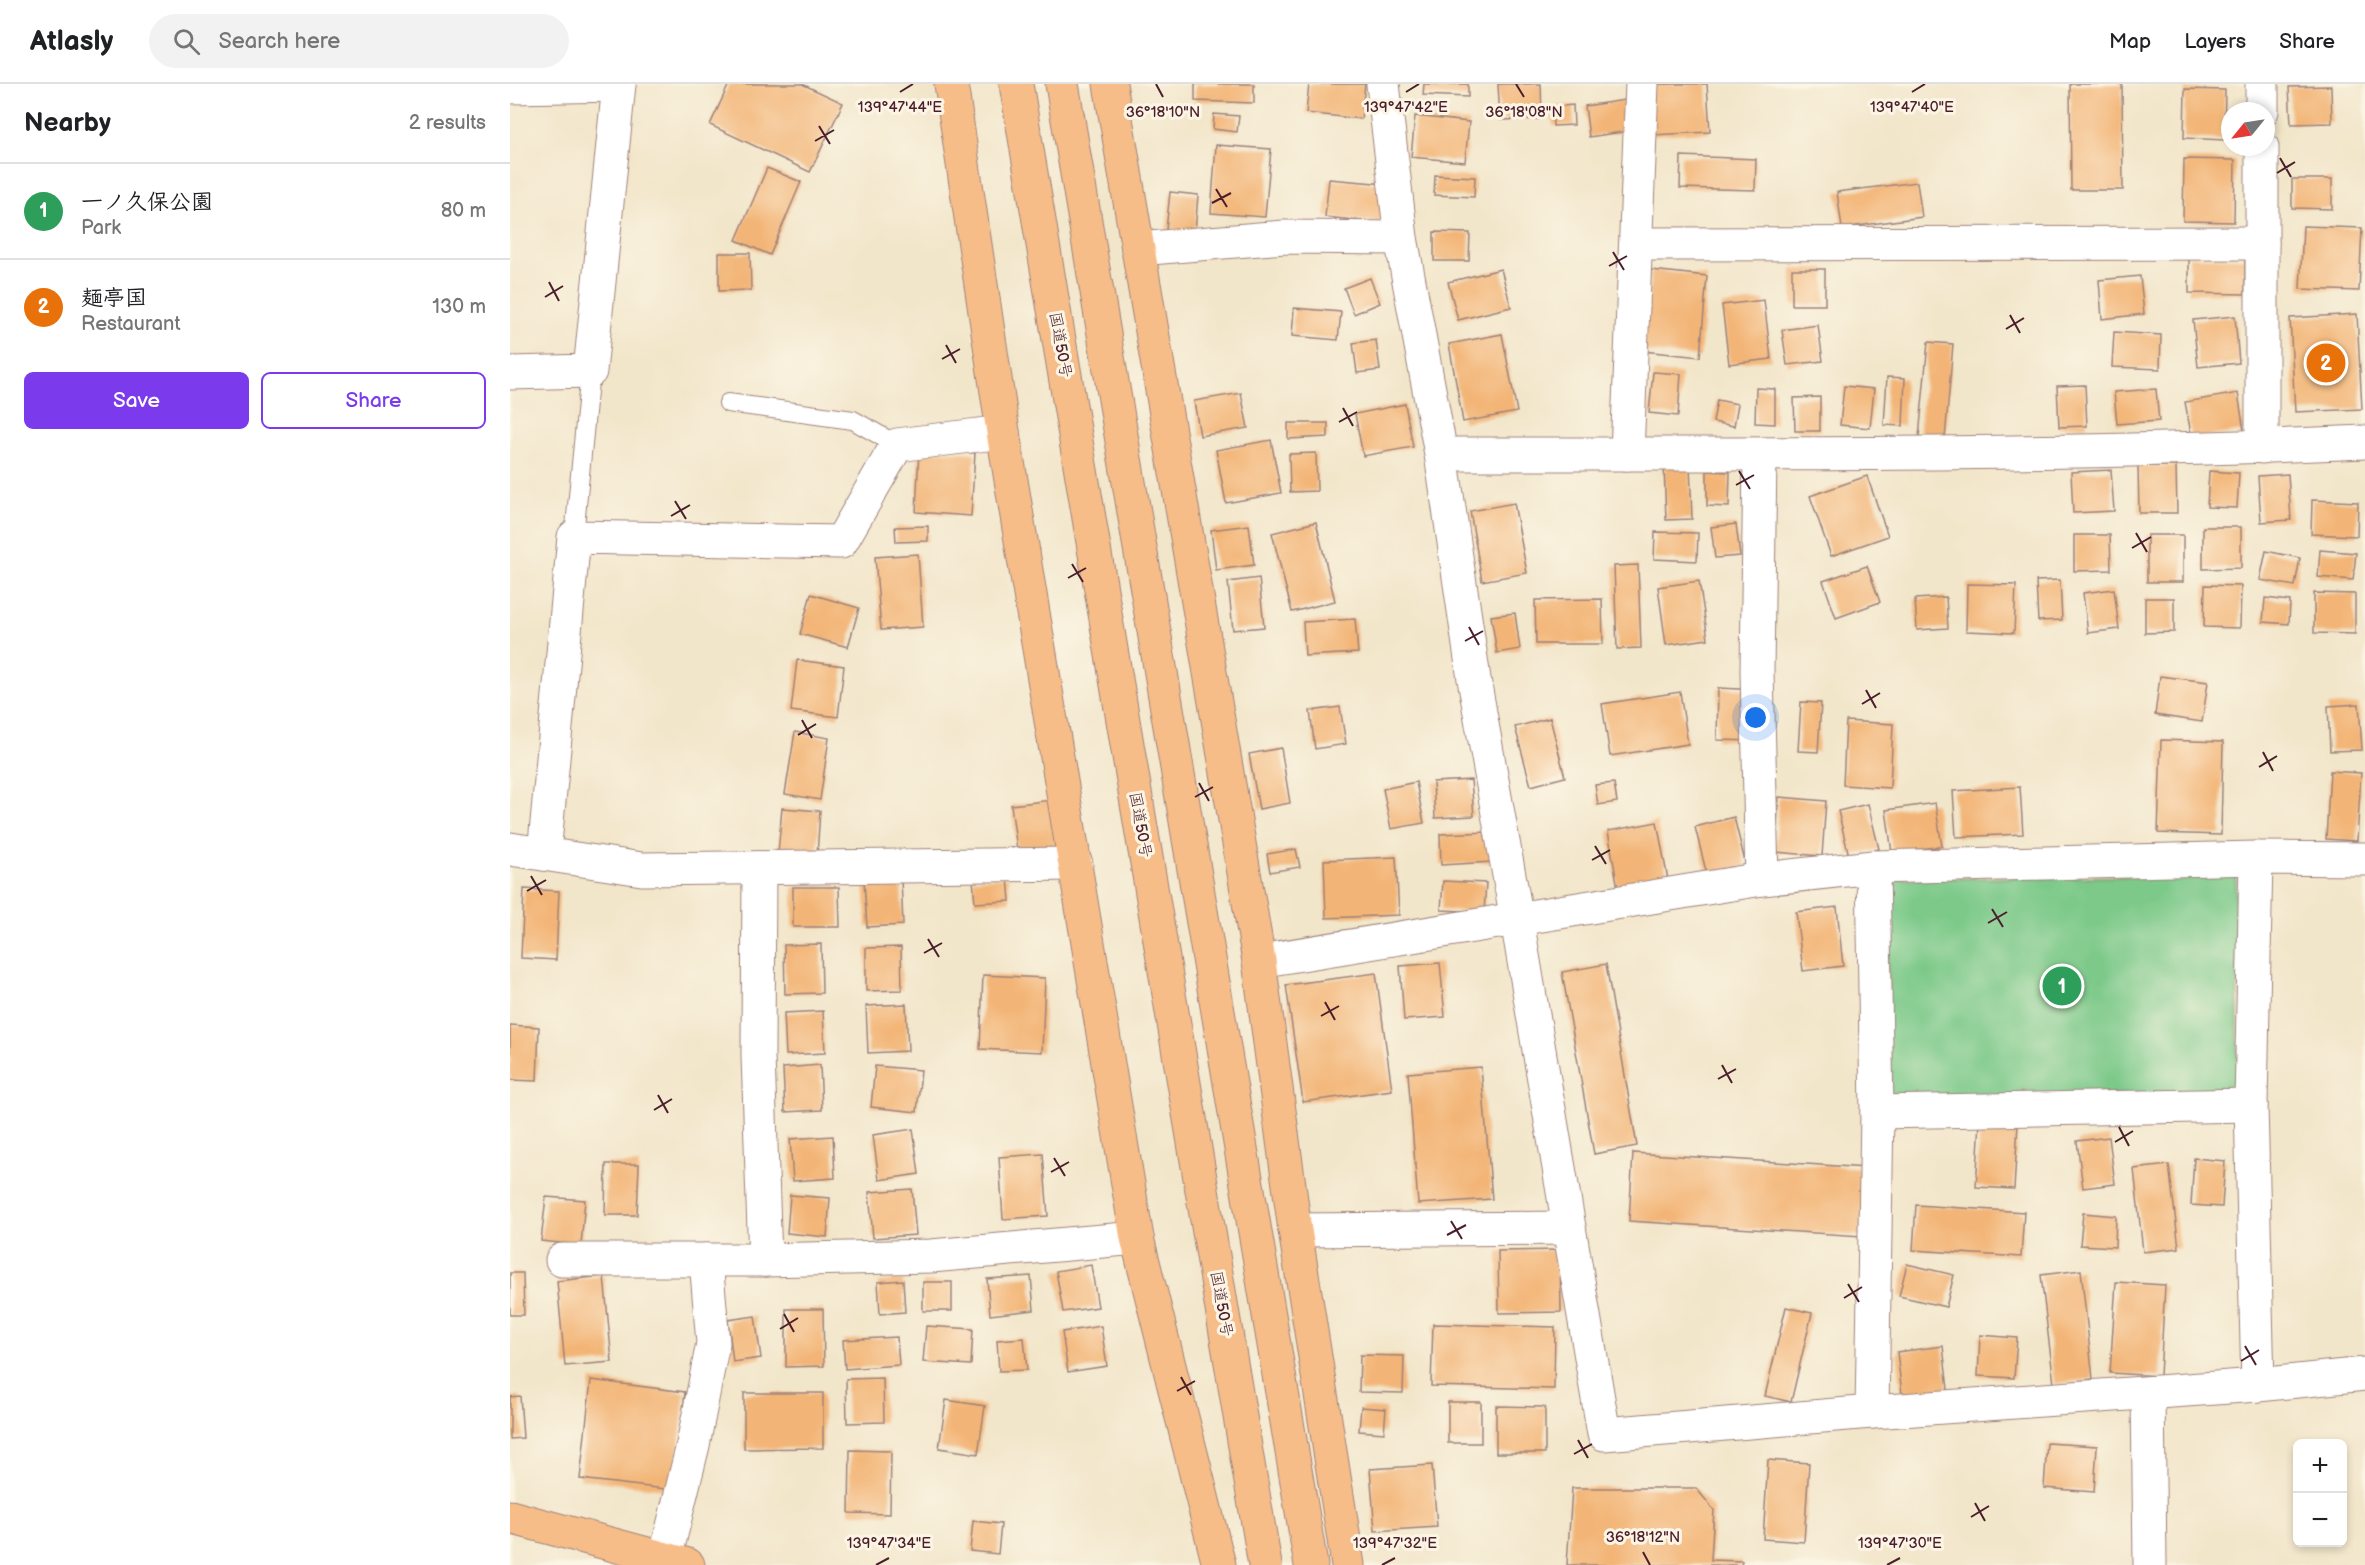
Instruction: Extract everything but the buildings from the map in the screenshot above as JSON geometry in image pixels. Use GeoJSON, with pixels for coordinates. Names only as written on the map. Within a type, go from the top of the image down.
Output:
{"type":"FeatureCollection","features":[{"type":"Feature","properties":{"kind":"highway"},"geometry":{"type":"LineString","coordinates":[[951,84],[1003,432],[1137,1238],[1219,1565]]}},
{"type":"Feature","properties":{"kind":"highway","name":"国道50号"},"geometry":{"type":"LineString","coordinates":[[1016,84],[1265,1565]]}},
{"type":"Feature","properties":{"kind":"highway"},"geometry":{"type":"LineString","coordinates":[[1062,84],[1311,1565]]}},
{"type":"Feature","properties":{"kind":"highway"},"geometry":{"type":"LineString","coordinates":[[1110,84],[1259,961],[1295,1230],[1348,1565]]}},
{"type":"Feature","properties":{"kind":"highway"},"geometry":{"type":"LineString","coordinates":[[510,1517],[676,1562]]}},
{"type":"Feature","properties":{"kind":"street"},"geometry":{"type":"LineString","coordinates":[[510,87],[619,84],[590,371],[510,373]]}},
{"type":"Feature","properties":{"kind":"street"},"geometry":{"type":"LineString","coordinates":[[1383,84],[1401,238],[1441,454],[1474,679],[1604,1434],[1872,1412],[2258,1386],[2365,1374]]}},
{"type":"Feature","properties":{"kind":"street"},"geometry":{"type":"LineString","coordinates":[[1627,454],[1642,84]]}},
{"type":"Feature","properties":{"kind":"street"},"geometry":{"type":"LineString","coordinates":[[2262,84],[2262,102]]}},
{"type":"Feature","properties":{"kind":"street"},"geometry":{"type":"LineString","coordinates":[[2262,156],[2262,447]]}},
{"type":"Feature","properties":{"kind":"street"},"geometry":{"type":"LineString","coordinates":[[1138,249],[1284,237],[1401,238]]}},
{"type":"Feature","properties":{"kind":"street"},"geometry":{"type":"LineString","coordinates":[[1636,244],[2262,243]]}},
{"type":"Feature","properties":{"kind":"street"},"geometry":{"type":"LineString","coordinates":[[544,854],[574,537],[841,542],[897,445],[1003,432]]}},
{"type":"Feature","properties":{"kind":"street"},"geometry":{"type":"LineString","coordinates":[[1441,454],[1760,455],[2262,447],[2365,442]]}},
{"type":"Feature","properties":{"kind":"street"},"geometry":{"type":"LineString","coordinates":[[1760,455],[1757,672],[1762,879]]}},
{"type":"Feature","properties":{"kind":"street"},"geometry":{"type":"LineString","coordinates":[[510,849],[642,869],[1076,864]]}},
{"type":"Feature","properties":{"kind":"street"},"geometry":{"type":"LineString","coordinates":[[1259,961],[1762,879],[1873,867],[2256,858],[2365,859]]}},
{"type":"Feature","properties":{"kind":"street"},"geometry":{"type":"LineString","coordinates":[[2256,858],[2251,1105],[2258,1386]]}},
{"type":"Feature","properties":{"kind":"street"},"geometry":{"type":"LineString","coordinates":[[1872,1412],[1877,1112],[1873,867]]}},
{"type":"Feature","properties":{"kind":"street"},"geometry":{"type":"LineString","coordinates":[[759,868],[758,1056],[765,1260]]}},
{"type":"Feature","properties":{"kind":"street"},"geometry":{"type":"LineString","coordinates":[[1877,1112],[2251,1105]]}},
{"type":"Feature","properties":{"kind":"street"},"geometry":{"type":"LineString","coordinates":[[1295,1230],[1569,1228]]}},
{"type":"Feature","properties":{"kind":"street"},"geometry":{"type":"LineString","coordinates":[[562,1260],[765,1260],[932,1256],[1137,1238]]}},
{"type":"Feature","properties":{"kind":"street"},"geometry":{"type":"LineString","coordinates":[[676,1562],[693,1445],[713,1343],[706,1260]]}},
{"type":"Feature","properties":{"kind":"street"},"geometry":{"type":"LineString","coordinates":[[2148,1392],[2150,1565]]}},
{"type":"Feature","properties":{"kind":"lane"},"geometry":{"type":"LineString","coordinates":[[574,537],[590,371]]}},
{"type":"Feature","properties":{"kind":"lane"},"geometry":{"type":"LineString","coordinates":[[728,403],[854,420],[897,445]]}},
{"type":"Feature","properties":{"kind":"green space"},"geometry":{"type":"Polygon","coordinates":[[[2236,875],[2239,1094],[1889,1098],[1886,879],[2236,875]]]}},
{"type":"Feature","properties":{"kind":"place","name":"麺亭国"},"geometry":{"type":"Point","coordinates":[2326,363]}},
{"type":"Feature","properties":{"kind":"place","name":"一ノ久保公園"},"geometry":{"type":"Point","coordinates":[2062,986]}}]}
